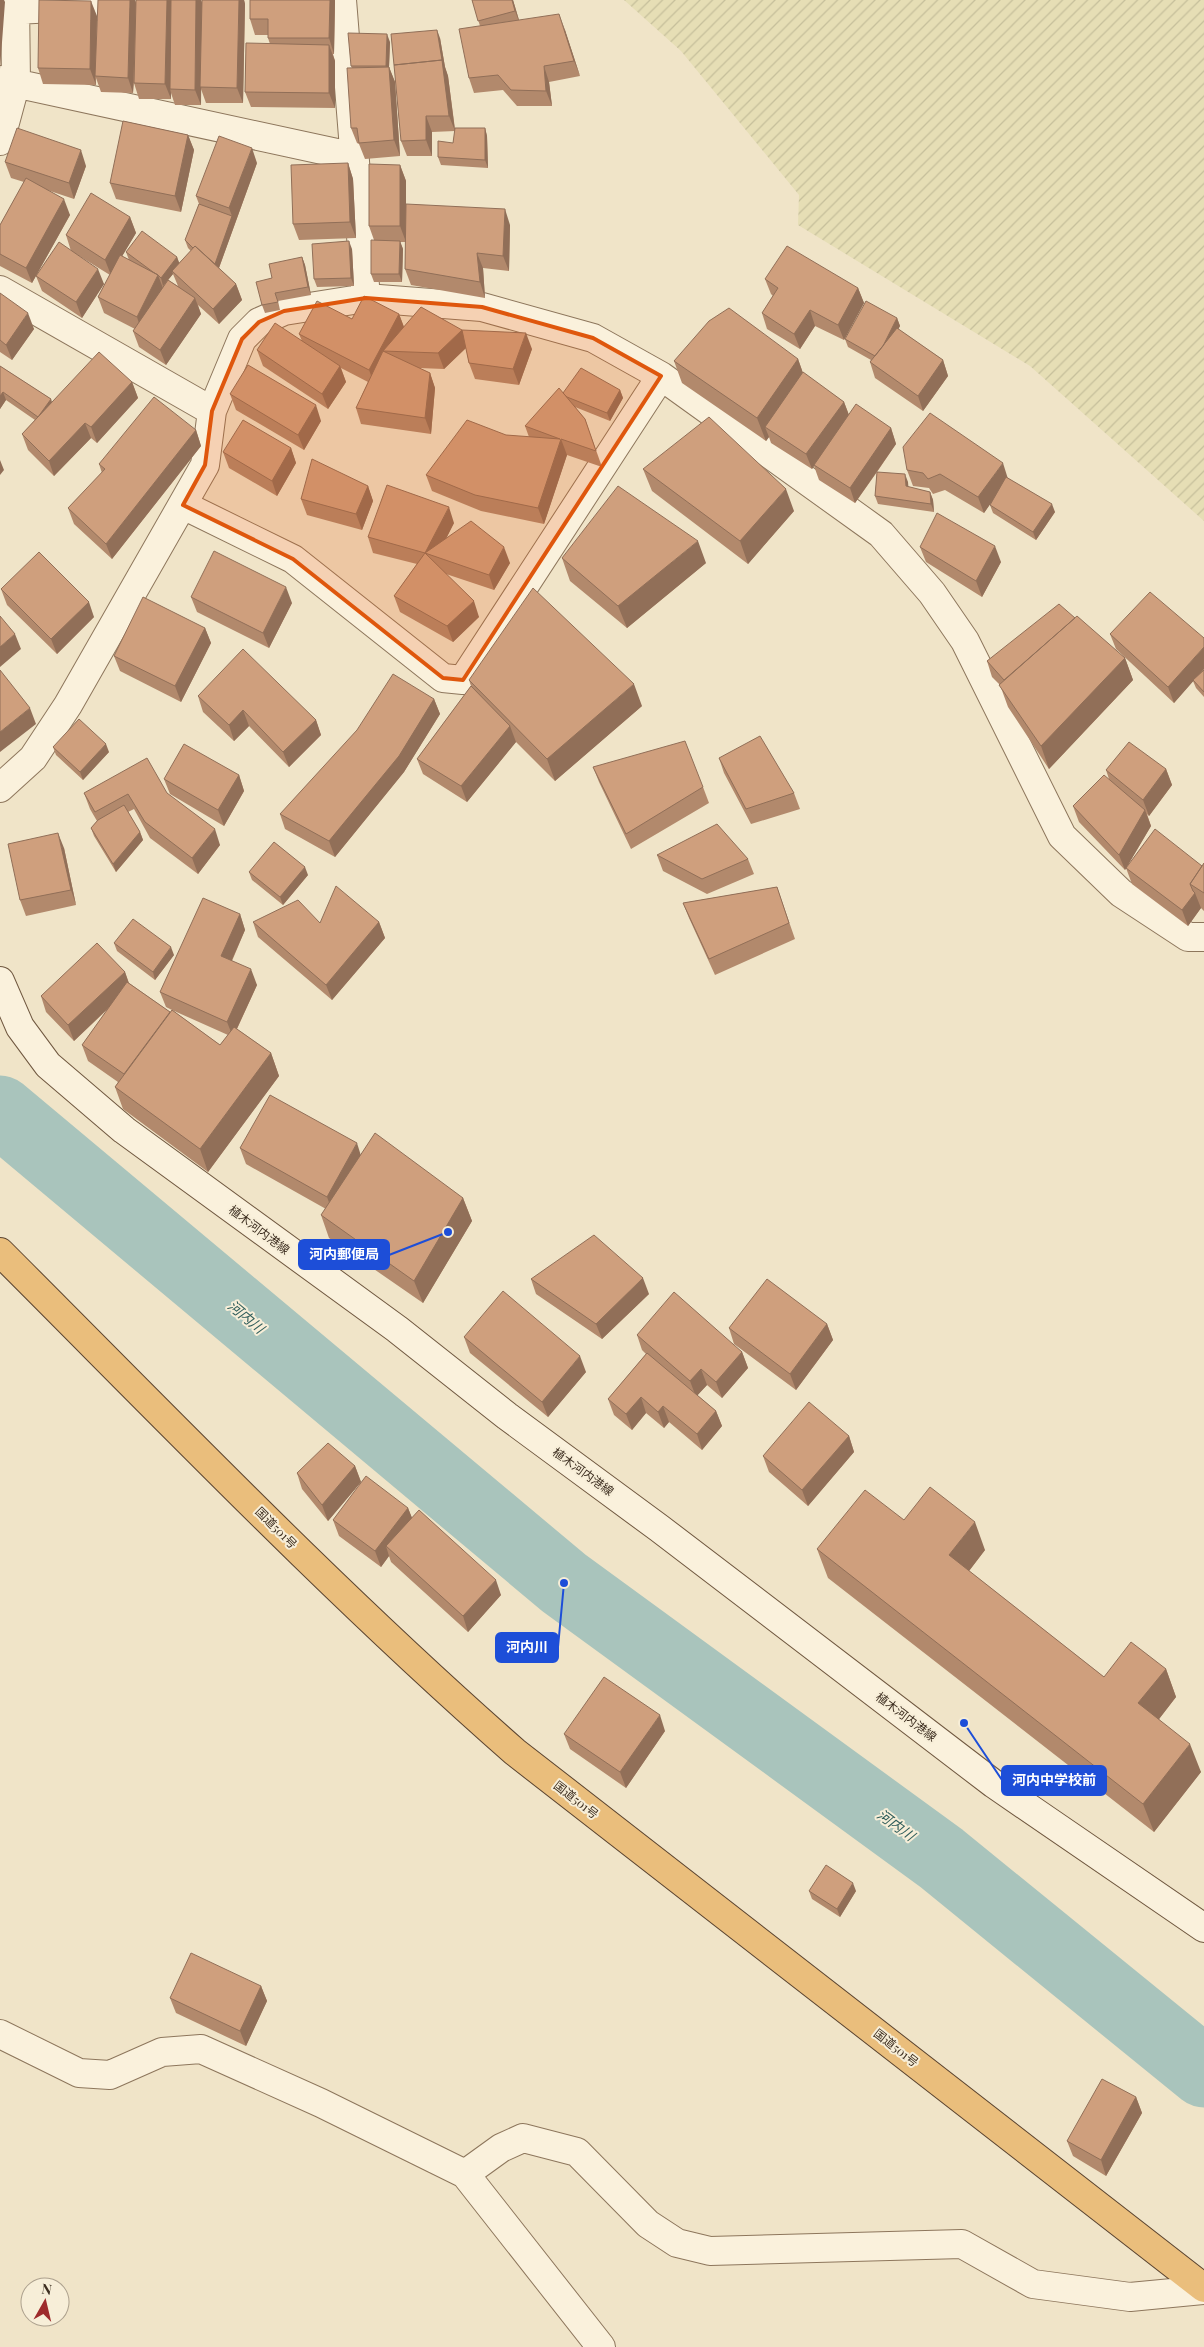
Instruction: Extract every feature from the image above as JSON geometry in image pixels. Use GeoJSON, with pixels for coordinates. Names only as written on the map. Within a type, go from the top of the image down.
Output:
{"type":"FeatureCollection","features":[{"type":"Feature","properties":{"kind":"highway","name":"国道501号"},"geometry":{"type":"LineString","coordinates":[[0,1252],[284,1537],[428,1676],[515,1752],[1204,2289]]}},
{"type":"Feature","properties":{"kind":"street"},"geometry":{"type":"LineString","coordinates":[[0,141],[15,5],[95,6],[98,0]]}},
{"type":"Feature","properties":{"kind":"street"},"geometry":{"type":"LineString","coordinates":[[342,0],[366,298]]}},
{"type":"Feature","properties":{"kind":"street"},"geometry":{"type":"LineString","coordinates":[[8,81],[355,157]]}},
{"type":"Feature","properties":{"kind":"street"},"geometry":{"type":"LineString","coordinates":[[0,290],[212,411]]}},
{"type":"Feature","properties":{"kind":"street"},"geometry":{"type":"LineString","coordinates":[[0,788],[33,758],[68,705],[206,465],[212,411],[242,339],[259,322],[284,311],[366,298],[482,308],[593,338],[661,376],[881,534],[932,593],[965,641],[1062,836],[1121,894],[1188,937],[1204,937]]}},
{"type":"Feature","properties":{"kind":"street"},"geometry":{"type":"LineString","coordinates":[[182,505],[292,559],[443,678],[462,680],[661,376]]}},
{"type":"Feature","properties":{"kind":"street","name":"植木河内港線"},"geometry":{"type":"LineString","coordinates":[[0,981],[20,1027],[48,1065],[124,1130],[397,1329],[507,1416],[659,1528],[994,1784],[1204,1928]]}},
{"type":"Feature","properties":{"kind":"street"},"geometry":{"type":"LineString","coordinates":[[0,2034],[79,2073],[110,2075],[162,2052],[201,2048],[321,2103],[465,2174],[601,2347]]}},
{"type":"Feature","properties":{"kind":"street"},"geometry":{"type":"LineString","coordinates":[[465,2174],[501,2148],[523,2138],[577,2152],[648,2224],[677,2243],[710,2251],[962,2244],[1033,2284],[1130,2296],[1204,2289]]}},
{"type":"Feature","properties":{"kind":"highlighted area"},"geometry":{"type":"Polygon","coordinates":[[[366,298],[482,307],[593,338],[661,376],[463,680],[443,678],[293,559],[183,505],[205,465],[212,411],[242,339],[259,322],[284,311],[366,298]]]}},
{"type":"Feature","properties":{"kind":"shaded area"},"geometry":{"type":"Polygon","coordinates":[[[624,0],[1204,0],[1204,521],[1030,366],[798,225],[799,195],[681,51],[624,0]]]}},
{"type":"Feature","properties":{"kind":"building"},"geometry":{"type":"Polygon","coordinates":[[[39,0],[91,1],[90,69],[38,68],[39,0]]]}},
{"type":"Feature","properties":{"kind":"building"},"geometry":{"type":"Polygon","coordinates":[[[98,0],[130,0],[128,78],[95,76],[98,0]]]}},
{"type":"Feature","properties":{"kind":"building"},"geometry":{"type":"Polygon","coordinates":[[[136,0],[167,0],[165,84],[134,83],[136,0]]]}},
{"type":"Feature","properties":{"kind":"building"},"geometry":{"type":"Polygon","coordinates":[[[171,0],[196,0],[195,90],[170,89],[171,0]]]}},
{"type":"Feature","properties":{"kind":"building"},"geometry":{"type":"Polygon","coordinates":[[[202,0],[239,0],[237,88],[200,87],[202,0]]]}},
{"type":"Feature","properties":{"kind":"building"},"geometry":{"type":"Polygon","coordinates":[[[250,0],[330,0],[329,38],[268,38],[268,19],[250,19],[250,0]]]}},
{"type":"Feature","properties":{"kind":"building"},"geometry":{"type":"Polygon","coordinates":[[[472,0],[512,0],[515,11],[478,21],[472,0]]]}},
{"type":"Feature","properties":{"kind":"building"},"geometry":{"type":"Polygon","coordinates":[[[559,14],[574,61],[544,66],[546,91],[511,90],[498,75],[469,78],[459,29],[559,14]]]}},
{"type":"Feature","properties":{"kind":"building"},"geometry":{"type":"Polygon","coordinates":[[[437,30],[442,60],[394,65],[391,34],[437,30]]]}},
{"type":"Feature","properties":{"kind":"building"},"geometry":{"type":"Polygon","coordinates":[[[348,33],[387,34],[386,66],[351,66],[348,33]]]}},
{"type":"Feature","properties":{"kind":"building"},"geometry":{"type":"Polygon","coordinates":[[[246,43],[329,45],[329,93],[245,92],[246,43]]]}},
{"type":"Feature","properties":{"kind":"building"},"geometry":{"type":"Polygon","coordinates":[[[442,60],[449,116],[426,116],[426,140],[401,141],[394,65],[442,60]]]}},
{"type":"Feature","properties":{"kind":"building"},"geometry":{"type":"Polygon","coordinates":[[[389,67],[394,140],[359,143],[357,128],[351,128],[347,68],[389,67]]]}},
{"type":"Feature","properties":{"kind":"building"},"geometry":{"type":"Polygon","coordinates":[[[123,121],[188,135],[175,196],[110,183],[123,121]]]}},
{"type":"Feature","properties":{"kind":"building"},"geometry":{"type":"Polygon","coordinates":[[[17,128],[81,150],[69,183],[5,162],[17,128]]]}},
{"type":"Feature","properties":{"kind":"building"},"geometry":{"type":"Polygon","coordinates":[[[455,128],[485,128],[485,160],[438,157],[438,141],[453,143],[455,128]]]}},
{"type":"Feature","properties":{"kind":"building"},"geometry":{"type":"Polygon","coordinates":[[[219,136],[252,148],[229,208],[196,196],[219,136]]]}},
{"type":"Feature","properties":{"kind":"building"},"geometry":{"type":"Polygon","coordinates":[[[348,163],[350,222],[293,224],[291,165],[348,163]]]}},
{"type":"Feature","properties":{"kind":"building"},"geometry":{"type":"Polygon","coordinates":[[[369,164],[400,165],[400,226],[369,226],[369,164]]]}},
{"type":"Feature","properties":{"kind":"building"},"geometry":{"type":"Polygon","coordinates":[[[26,178],[64,199],[26,268],[0,254],[0,225],[26,178]]]}},
{"type":"Feature","properties":{"kind":"building"},"geometry":{"type":"Polygon","coordinates":[[[91,193],[130,217],[105,260],[66,235],[91,193]]]}},
{"type":"Feature","properties":{"kind":"building"},"geometry":{"type":"Polygon","coordinates":[[[199,204],[232,216],[215,264],[195,246],[193,248],[185,240],[199,204]]]}},
{"type":"Feature","properties":{"kind":"building"},"geometry":{"type":"Polygon","coordinates":[[[406,204],[505,209],[503,256],[477,253],[480,282],[405,269],[406,204]]]}},
{"type":"Feature","properties":{"kind":"building"},"geometry":{"type":"Polygon","coordinates":[[[142,231],[177,257],[161,278],[126,252],[142,231]]]}},
{"type":"Feature","properties":{"kind":"building"},"geometry":{"type":"Polygon","coordinates":[[[371,240],[400,241],[399,274],[371,274],[371,240]]]}},
{"type":"Feature","properties":{"kind":"building"},"geometry":{"type":"Polygon","coordinates":[[[349,241],[351,278],[314,279],[312,244],[349,241]]]}},
{"type":"Feature","properties":{"kind":"building"},"geometry":{"type":"Polygon","coordinates":[[[59,242],[98,269],[76,302],[36,276],[59,242]]]}},
{"type":"Feature","properties":{"kind":"building"},"geometry":{"type":"Polygon","coordinates":[[[195,246],[236,284],[213,309],[172,271],[195,246]]]}},
{"type":"Feature","properties":{"kind":"building"},"geometry":{"type":"Polygon","coordinates":[[[787,246],[858,288],[838,325],[810,310],[794,334],[762,313],[778,288],[765,279],[787,246]]]}},
{"type":"Feature","properties":{"kind":"building"},"geometry":{"type":"Polygon","coordinates":[[[120,255],[158,275],[137,317],[98,297],[120,255]]]}},
{"type":"Feature","properties":{"kind":"building"},"geometry":{"type":"Polygon","coordinates":[[[302,257],[308,287],[275,293],[278,302],[262,305],[256,282],[272,278],[269,264],[302,257]]]}},
{"type":"Feature","properties":{"kind":"building"},"geometry":{"type":"Polygon","coordinates":[[[168,280],[195,298],[160,350],[133,331],[168,280]]]}},
{"type":"Feature","properties":{"kind":"building"},"geometry":{"type":"Polygon","coordinates":[[[0,293],[28,313],[6,345],[0,340],[0,293]]]}},
{"type":"Feature","properties":{"kind":"building"},"geometry":{"type":"Polygon","coordinates":[[[364,296],[399,314],[369,370],[299,334],[317,301],[352,319],[364,296]]]}},
{"type":"Feature","properties":{"kind":"building"},"geometry":{"type":"Polygon","coordinates":[[[866,301],[897,318],[883,346],[875,356],[845,339],[866,301]]]}},
{"type":"Feature","properties":{"kind":"building"},"geometry":{"type":"Polygon","coordinates":[[[421,307],[462,330],[438,353],[383,351],[421,307]]]}},
{"type":"Feature","properties":{"kind":"building"},"geometry":{"type":"Polygon","coordinates":[[[729,308],[798,359],[757,418],[674,361],[709,321],[729,308]]]}},
{"type":"Feature","properties":{"kind":"building"},"geometry":{"type":"Polygon","coordinates":[[[275,323],[340,366],[322,394],[257,350],[275,323]]]}},
{"type":"Feature","properties":{"kind":"building"},"geometry":{"type":"Polygon","coordinates":[[[897,328],[943,360],[918,396],[870,362],[897,328]]]}},
{"type":"Feature","properties":{"kind":"building"},"geometry":{"type":"Polygon","coordinates":[[[462,330],[526,333],[513,369],[469,363],[462,330]]]}},
{"type":"Feature","properties":{"kind":"building"},"geometry":{"type":"Polygon","coordinates":[[[383,351],[430,373],[425,418],[356,408],[383,351]]]}},
{"type":"Feature","properties":{"kind":"building"},"geometry":{"type":"Polygon","coordinates":[[[99,352],[132,382],[91,427],[85,423],[49,461],[22,434],[99,352]]]}},
{"type":"Feature","properties":{"kind":"building"},"geometry":{"type":"Polygon","coordinates":[[[248,365],[316,405],[298,435],[230,394],[248,365]]]}},
{"type":"Feature","properties":{"kind":"building"},"geometry":{"type":"Polygon","coordinates":[[[0,366],[51,399],[38,417],[3,392],[0,396],[0,366]]]}},
{"type":"Feature","properties":{"kind":"building"},"geometry":{"type":"Polygon","coordinates":[[[581,368],[620,390],[607,413],[567,397],[563,393],[581,368]]]}},
{"type":"Feature","properties":{"kind":"building"},"geometry":{"type":"Polygon","coordinates":[[[803,372],[844,402],[806,454],[765,427],[803,372]]]}},
{"type":"Feature","properties":{"kind":"building"},"geometry":{"type":"Polygon","coordinates":[[[559,388],[585,419],[596,451],[561,439],[538,508],[475,495],[426,475],[467,420],[506,435],[560,439],[525,426],[559,388]]]}},
{"type":"Feature","properties":{"kind":"building"},"geometry":{"type":"Polygon","coordinates":[[[154,397],[196,430],[106,544],[68,508],[105,469],[99,464],[154,397]]]}},
{"type":"Feature","properties":{"kind":"building"},"geometry":{"type":"Polygon","coordinates":[[[856,404],[891,428],[850,488],[814,465],[856,404]]]}},
{"type":"Feature","properties":{"kind":"building"},"geometry":{"type":"Polygon","coordinates":[[[930,413],[1003,463],[978,497],[940,474],[928,479],[923,473],[907,470],[903,447],[930,413]]]}},
{"type":"Feature","properties":{"kind":"building"},"geometry":{"type":"Polygon","coordinates":[[[709,417],[786,489],[740,541],[643,469],[709,417]]]}},
{"type":"Feature","properties":{"kind":"building"},"geometry":{"type":"Polygon","coordinates":[[[243,420],[291,448],[272,481],[223,452],[243,420]]]}},
{"type":"Feature","properties":{"kind":"building"},"geometry":{"type":"Polygon","coordinates":[[[312,459],[368,486],[356,514],[301,499],[312,459]]]}},
{"type":"Feature","properties":{"kind":"building"},"geometry":{"type":"Polygon","coordinates":[[[877,472],[905,474],[906,486],[930,492],[931,504],[875,496],[877,472]]]}},
{"type":"Feature","properties":{"kind":"building"},"geometry":{"type":"Polygon","coordinates":[[[1006,477],[1052,504],[1033,532],[990,505],[1006,477]]]}},
{"type":"Feature","properties":{"kind":"building"},"geometry":{"type":"Polygon","coordinates":[[[387,485],[449,507],[425,553],[368,537],[387,485]]]}},
{"type":"Feature","properties":{"kind":"building"},"geometry":{"type":"Polygon","coordinates":[[[618,486],[698,541],[618,606],[562,558],[618,486]]]}},
{"type":"Feature","properties":{"kind":"building"},"geometry":{"type":"Polygon","coordinates":[[[937,513],[995,546],[976,581],[920,547],[937,513]]]}},
{"type":"Feature","properties":{"kind":"building"},"geometry":{"type":"Polygon","coordinates":[[[471,521],[504,547],[489,575],[425,553],[471,521]]]}},
{"type":"Feature","properties":{"kind":"building"},"geometry":{"type":"Polygon","coordinates":[[[214,551],[286,587],[263,633],[191,597],[214,551]]]}},
{"type":"Feature","properties":{"kind":"building"},"geometry":{"type":"Polygon","coordinates":[[[39,552],[89,602],[51,639],[1,589],[39,552]]]}},
{"type":"Feature","properties":{"kind":"building"},"geometry":{"type":"Polygon","coordinates":[[[425,553],[474,601],[447,626],[394,596],[425,553]]]}},
{"type":"Feature","properties":{"kind":"building"},"geometry":{"type":"Polygon","coordinates":[[[533,588],[634,684],[547,759],[469,680],[533,588]]]}},
{"type":"Feature","properties":{"kind":"building"},"geometry":{"type":"Polygon","coordinates":[[[1150,592],[1204,638],[1204,647],[1168,687],[1110,634],[1150,592]]]}},
{"type":"Feature","properties":{"kind":"building"},"geometry":{"type":"Polygon","coordinates":[[[143,597],[205,628],[175,686],[114,656],[143,597]]]}},
{"type":"Feature","properties":{"kind":"building"},"geometry":{"type":"Polygon","coordinates":[[[1059,604],[1075,618],[1004,680],[987,661],[1059,604]]]}},
{"type":"Feature","properties":{"kind":"building"},"geometry":{"type":"Polygon","coordinates":[[[0,616],[15,634],[0,647],[0,616]]]}},
{"type":"Feature","properties":{"kind":"building"},"geometry":{"type":"Polygon","coordinates":[[[1077,616],[1125,658],[1041,746],[999,685],[1077,616]]]}},
{"type":"Feature","properties":{"kind":"building"},"geometry":{"type":"Polygon","coordinates":[[[243,649],[316,720],[283,752],[243,710],[229,725],[198,696],[243,649]]]}},
{"type":"Feature","properties":{"kind":"building"},"geometry":{"type":"Polygon","coordinates":[[[0,670],[30,708],[0,732],[0,670]]]}},
{"type":"Feature","properties":{"kind":"building"},"geometry":{"type":"Polygon","coordinates":[[[1204,670],[1204,692],[1193,680],[1204,670]]]}},
{"type":"Feature","properties":{"kind":"building"},"geometry":{"type":"Polygon","coordinates":[[[393,674],[434,699],[399,756],[329,841],[280,814],[357,730],[393,674]]]}},
{"type":"Feature","properties":{"kind":"building"},"geometry":{"type":"Polygon","coordinates":[[[471,686],[510,726],[461,786],[417,759],[471,686]]]}},
{"type":"Feature","properties":{"kind":"building"},"geometry":{"type":"Polygon","coordinates":[[[79,719],[106,744],[80,772],[53,747],[79,719]]]}},
{"type":"Feature","properties":{"kind":"building"},"geometry":{"type":"Polygon","coordinates":[[[760,736],[794,793],[746,809],[719,758],[760,736]]]}},
{"type":"Feature","properties":{"kind":"building"},"geometry":{"type":"Polygon","coordinates":[[[685,741],[703,787],[626,834],[593,767],[685,741]]]}},
{"type":"Feature","properties":{"kind":"building"},"geometry":{"type":"Polygon","coordinates":[[[1129,742],[1166,769],[1143,800],[1106,770],[1129,742]]]}},
{"type":"Feature","properties":{"kind":"building"},"geometry":{"type":"Polygon","coordinates":[[[184,744],[239,775],[218,810],[164,779],[184,744]]]}},
{"type":"Feature","properties":{"kind":"building"},"geometry":{"type":"Polygon","coordinates":[[[147,758],[167,793],[215,829],[192,858],[145,822],[128,794],[95,812],[84,793],[147,758]]]}},
{"type":"Feature","properties":{"kind":"building"},"geometry":{"type":"Polygon","coordinates":[[[1104,775],[1145,810],[1119,855],[1073,806],[1104,775]]]}},
{"type":"Feature","properties":{"kind":"building"},"geometry":{"type":"Polygon","coordinates":[[[124,805],[140,832],[113,864],[91,828],[98,820],[124,805]]]}},
{"type":"Feature","properties":{"kind":"building"},"geometry":{"type":"Polygon","coordinates":[[[717,824],[748,859],[702,879],[657,855],[717,824]]]}},
{"type":"Feature","properties":{"kind":"building"},"geometry":{"type":"Polygon","coordinates":[[[1155,829],[1202,866],[1190,884],[1195,893],[1182,910],[1126,868],[1155,829]]]}},
{"type":"Feature","properties":{"kind":"building"},"geometry":{"type":"Polygon","coordinates":[[[58,833],[71,890],[20,900],[8,844],[58,833]]]}},
{"type":"Feature","properties":{"kind":"building"},"geometry":{"type":"Polygon","coordinates":[[[274,842],[305,867],[280,897],[249,872],[274,842]]]}},
{"type":"Feature","properties":{"kind":"building"},"geometry":{"type":"Polygon","coordinates":[[[1204,863],[1204,893],[1190,884],[1204,863]]]}},
{"type":"Feature","properties":{"kind":"building"},"geometry":{"type":"Polygon","coordinates":[[[336,886],[379,922],[326,985],[253,922],[298,900],[320,923],[336,886]]]}},
{"type":"Feature","properties":{"kind":"building"},"geometry":{"type":"Polygon","coordinates":[[[777,887],[789,923],[709,959],[683,903],[777,887]]]}},
{"type":"Feature","properties":{"kind":"building"},"geometry":{"type":"Polygon","coordinates":[[[203,898],[240,914],[221,956],[251,969],[227,1022],[160,992],[203,898]]]}},
{"type":"Feature","properties":{"kind":"building"},"geometry":{"type":"Polygon","coordinates":[[[133,919],[171,947],[153,972],[114,943],[133,919]]]}},
{"type":"Feature","properties":{"kind":"building"},"geometry":{"type":"Polygon","coordinates":[[[97,943],[125,972],[68,1025],[41,996],[97,943]]]}},
{"type":"Feature","properties":{"kind":"building"},"geometry":{"type":"Polygon","coordinates":[[[127,982],[170,1012],[124,1074],[82,1045],[127,982]]]}},
{"type":"Feature","properties":{"kind":"building"},"geometry":{"type":"Polygon","coordinates":[[[172,1010],[220,1045],[234,1027],[271,1053],[200,1149],[115,1087],[172,1010]]]}},
{"type":"Feature","properties":{"kind":"building"},"geometry":{"type":"Polygon","coordinates":[[[270,1095],[357,1143],[327,1197],[240,1148],[270,1095]]]}},
{"type":"Feature","properties":{"kind":"building"},"geometry":{"type":"Polygon","coordinates":[[[375,1133],[463,1198],[414,1281],[321,1215],[375,1133]]]}},
{"type":"Feature","properties":{"kind":"building"},"geometry":{"type":"Polygon","coordinates":[[[594,1235],[643,1278],[596,1324],[531,1279],[594,1235]]]}},
{"type":"Feature","properties":{"kind":"building"},"geometry":{"type":"Polygon","coordinates":[[[767,1279],[827,1324],[790,1374],[729,1328],[767,1279]]]}},
{"type":"Feature","properties":{"kind":"building"},"geometry":{"type":"Polygon","coordinates":[[[503,1291],[580,1356],[542,1402],[464,1337],[503,1291]]]}},
{"type":"Feature","properties":{"kind":"building"},"geometry":{"type":"Polygon","coordinates":[[[674,1292],[742,1352],[716,1382],[701,1369],[690,1381],[637,1335],[674,1292]]]}},
{"type":"Feature","properties":{"kind":"building"},"geometry":{"type":"Polygon","coordinates":[[[647,1353],[716,1411],[697,1434],[663,1406],[658,1412],[641,1397],[626,1414],[608,1399],[647,1353]]]}},
{"type":"Feature","properties":{"kind":"building"},"geometry":{"type":"Polygon","coordinates":[[[809,1402],[849,1436],[802,1490],[763,1456],[809,1402]]]}},
{"type":"Feature","properties":{"kind":"building"},"geometry":{"type":"Polygon","coordinates":[[[328,1443],[355,1466],[322,1505],[297,1473],[328,1443]]]}},
{"type":"Feature","properties":{"kind":"building"},"geometry":{"type":"Polygon","coordinates":[[[366,1476],[408,1508],[375,1551],[333,1520],[366,1476]]]}},
{"type":"Feature","properties":{"kind":"building"},"geometry":{"type":"Polygon","coordinates":[[[930,1487],[975,1522],[949,1555],[1104,1677],[1131,1642],[1166,1669],[1138,1703],[1190,1744],[1143,1804],[817,1549],[865,1490],[904,1520],[930,1487]]]}},
{"type":"Feature","properties":{"kind":"building"},"geometry":{"type":"Polygon","coordinates":[[[419,1510],[496,1580],[463,1616],[386,1546],[419,1510]]]}},
{"type":"Feature","properties":{"kind":"building"},"geometry":{"type":"Polygon","coordinates":[[[604,1677],[660,1715],[620,1772],[564,1734],[604,1677]]]}},
{"type":"Feature","properties":{"kind":"building"},"geometry":{"type":"Polygon","coordinates":[[[826,1865],[853,1883],[837,1909],[809,1891],[826,1865]]]}},
{"type":"Feature","properties":{"kind":"building"},"geometry":{"type":"Polygon","coordinates":[[[191,1953],[261,1986],[240,2031],[170,1998],[191,1953]]]}},
{"type":"Feature","properties":{"kind":"building"},"geometry":{"type":"Polygon","coordinates":[[[1102,2079],[1136,2097],[1101,2160],[1067,2141],[1102,2079]]]}},
{"type":"Feature","properties":{"kind":"waterway","name":"河内川"},"geometry":{"type":"LineString","coordinates":[[0,1111],[564,1583],[941,1858],[1204,2072]]}},
{"type":"Feature","properties":{"kind":"place","name":"河内郵便局"},"geometry":{"type":"Point","coordinates":[448,1232]}},
{"type":"Feature","properties":{"kind":"place","name":"河内川"},"geometry":{"type":"Point","coordinates":[564,1583]}},
{"type":"Feature","properties":{"kind":"place","name":"河内中学校前"},"geometry":{"type":"Point","coordinates":[964,1723]}}]}
